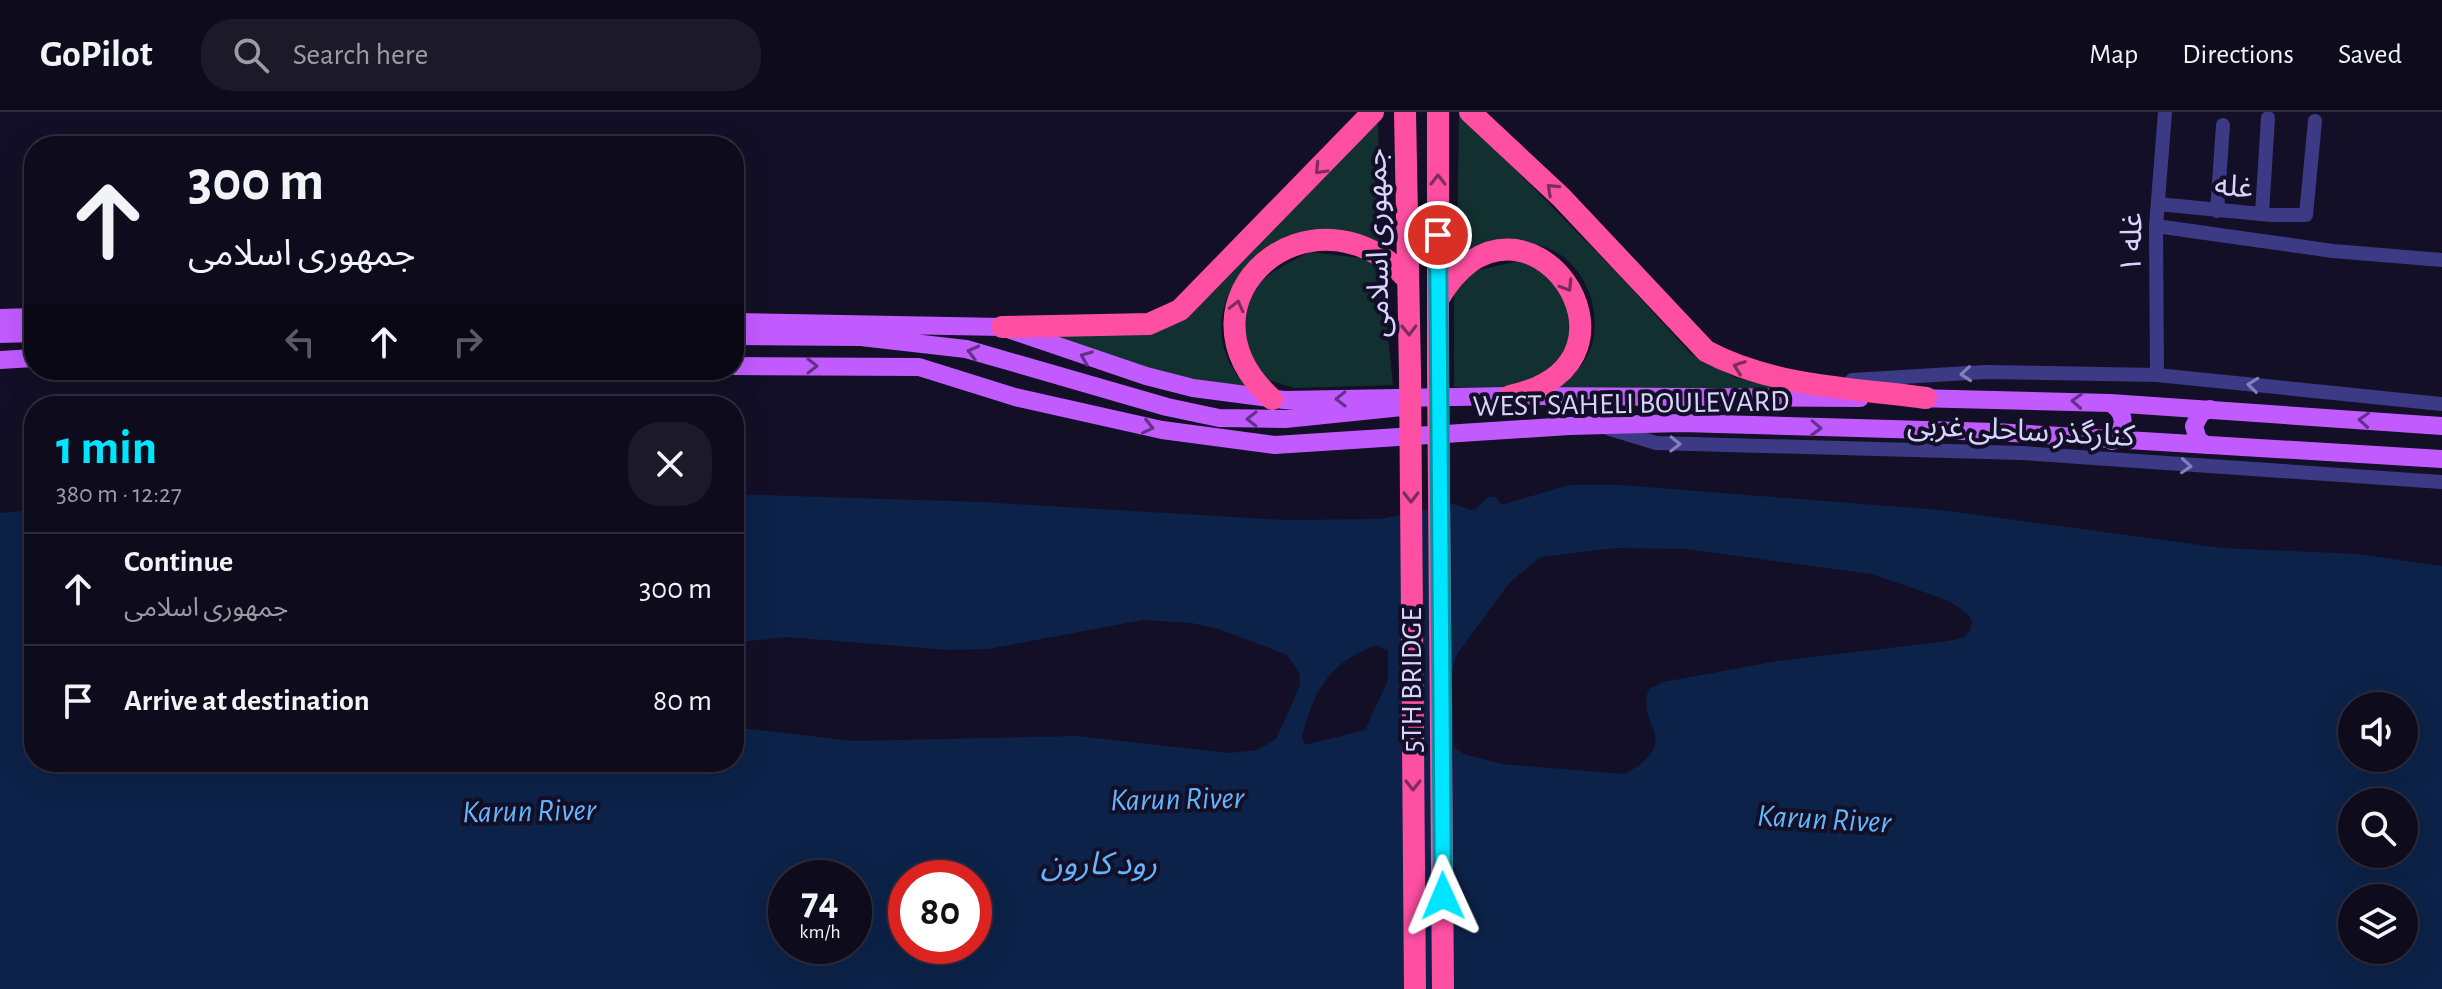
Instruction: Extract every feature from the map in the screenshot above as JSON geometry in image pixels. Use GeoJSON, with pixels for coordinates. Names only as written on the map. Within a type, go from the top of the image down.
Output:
{"type":"FeatureCollection","features":[{"type":"Feature","properties":{"kind":"highway","name":"جمهوری اسلامی"},"geometry":{"type":"LineString","coordinates":[[1405,112],[1410,373]]}},
{"type":"Feature","properties":{"kind":"highway","name":"جمهوری اسلامی"},"geometry":{"type":"LineString","coordinates":[[1438,112],[1438,370]]}},
{"type":"Feature","properties":{"kind":"highway"},"geometry":{"type":"LineString","coordinates":[[1470,112],[1561,197],[1706,351],[1735,367],[1799,381],[1926,398]]}},
{"type":"Feature","properties":{"kind":"highway"},"geometry":{"type":"LineString","coordinates":[[1002,327],[1149,324],[1180,310],[1371,113]]}},
{"type":"Feature","properties":{"kind":"highway"},"geometry":{"type":"LineString","coordinates":[[1272,399],[1251,380],[1237,353],[1233,323],[1240,294],[1254,273],[1277,253],[1305,241],[1335,238],[1364,245],[1391,262],[1408,280]]}},
{"type":"Feature","properties":{"kind":"highway"},"geometry":{"type":"LineString","coordinates":[[1439,298],[1452,275],[1473,259],[1498,251],[1524,252],[1548,262],[1567,281],[1578,304],[1580,331],[1573,356],[1558,377],[1535,391],[1510,396]]}},
{"type":"Feature","properties":{"kind":"highway","name":"5TH BRIDGE"},"geometry":{"type":"LineString","coordinates":[[1438,370],[1443,989]]}},
{"type":"Feature","properties":{"kind":"highway","name":"5TH BRIDGE"},"geometry":{"type":"LineString","coordinates":[[1410,373],[1415,989]]}},
{"type":"Feature","properties":{"kind":"main road"},"geometry":{"type":"LineString","coordinates":[[0,318],[24,317]]}},
{"type":"Feature","properties":{"kind":"main road","name":"WEST SAHELI BOULEVARD"},"geometry":{"type":"LineString","coordinates":[[744,322],[1002,327],[1146,376],[1193,388],[1272,399],[1510,396],[1926,398],[2110,403],[2442,426]]}},
{"type":"Feature","properties":{"kind":"main road"},"geometry":{"type":"LineString","coordinates":[[0,334],[24,333]]}},
{"type":"Feature","properties":{"kind":"main road","name":"WEST SAHELI BOULEVARD"},"geometry":{"type":"LineString","coordinates":[[744,336],[861,337],[966,349],[1144,401],[1219,418],[1285,419],[1358,414],[1468,397]]}},
{"type":"Feature","properties":{"kind":"main road"},"geometry":{"type":"LineString","coordinates":[[0,360],[24,359]]}},
{"type":"Feature","properties":{"kind":"main road","name":"WEST SAHELI BOULEVARD"},"geometry":{"type":"LineString","coordinates":[[744,366],[919,367],[1015,397],[1162,430],[1275,445],[1599,425],[1682,423],[1995,432],[2442,459]]}},
{"type":"Feature","properties":{"kind":"main road"},"geometry":{"type":"LineString","coordinates":[[2110,403],[2118,408],[2123,421],[2122,430],[2112,441]]}},
{"type":"Feature","properties":{"kind":"main road"},"geometry":{"type":"LineString","coordinates":[[2206,445],[2198,440],[2194,426],[2201,413],[2210,409]]}},
{"type":"Feature","properties":{"kind":"street","name":"غله ۱"},"geometry":{"type":"LineString","coordinates":[[2157,375],[2156,226],[2165,112]]}},
{"type":"Feature","properties":{"kind":"street"},"geometry":{"type":"LineString","coordinates":[[2262,214],[2268,118]]}},
{"type":"Feature","properties":{"kind":"street","name":"غله"},"geometry":{"type":"LineString","coordinates":[[2158,204],[2217,211],[2306,215],[2315,121]]}},
{"type":"Feature","properties":{"kind":"street"},"geometry":{"type":"LineString","coordinates":[[2217,211],[2223,125]]}},
{"type":"Feature","properties":{"kind":"street"},"geometry":{"type":"LineString","coordinates":[[2156,226],[2333,251],[2442,260]]}},
{"type":"Feature","properties":{"kind":"street","name":"کنارگذر ساحلی غربی"},"geometry":{"type":"LineString","coordinates":[[1799,381],[1893,380],[1985,372],[2157,375],[2442,404]]}},
{"type":"Feature","properties":{"kind":"street","name":"کنارگذر ساحلی غربی"},"geometry":{"type":"LineString","coordinates":[[1599,425],[1656,443],[2022,453],[2442,482]]}},
{"type":"Feature","properties":{"kind":"green space"},"geometry":{"type":"Polygon","coordinates":[[[1459,112],[1620,276],[1691,354],[1736,378],[1804,388],[1540,392],[1577,370],[1590,349],[1594,312],[1589,293],[1568,261],[1553,251],[1535,245],[1505,246],[1457,260],[1459,112]]]}},
{"type":"Feature","properties":{"kind":"green space"},"geometry":{"type":"Polygon","coordinates":[[[1378,118],[1381,243],[1335,233],[1232,288],[1222,316],[1223,344],[1234,370],[1253,392],[1128,364],[1044,332],[1161,329],[1378,118]]]}},
{"type":"Feature","properties":{"kind":"green space"},"geometry":{"type":"Polygon","coordinates":[[[1310,252],[1380,260],[1393,385],[1294,388],[1263,378],[1241,339],[1239,312],[1244,300],[1263,280],[1310,252]]]}},
{"type":"Feature","properties":{"kind":"green space"},"geometry":{"type":"Polygon","coordinates":[[[1523,260],[1539,263],[1579,320],[1556,368],[1508,388],[1454,387],[1454,284],[1475,271],[1523,260]]]}},
{"type":"Feature","properties":{"kind":"water"},"geometry":{"type":"Polygon","coordinates":[[[1569,485],[1621,485],[1940,510],[2223,548],[2358,554],[2442,566],[2442,989],[0,989],[0,513],[24,511],[24,772],[744,772],[744,728],[852,741],[1077,736],[1229,753],[1257,750],[1276,739],[1300,686],[1299,672],[1287,655],[1219,629],[1192,623],[1143,620],[988,649],[948,650],[786,637],[744,642],[744,494],[982,502],[1285,520],[1380,519],[1454,504],[1474,511],[1488,497],[1496,497],[1501,505],[1569,485]],[[1616,548],[1541,557],[1510,582],[1457,654],[1451,674],[1454,747],[1464,754],[1502,764],[1625,774],[1643,762],[1652,751],[1654,732],[1646,701],[1649,689],[1663,682],[1778,661],[1948,641],[1963,638],[1970,631],[1972,621],[1968,614],[1947,600],[1871,574],[1686,549],[1616,548]],[[1376,645],[1346,660],[1326,680],[1312,705],[1302,737],[1305,745],[1365,730],[1388,680],[1388,651],[1376,645]]]}},
{"type":"Feature","properties":{"kind":"route"},"geometry":{"type":"LineString","coordinates":[[1438,235],[1443,896]]}},
{"type":"Feature","properties":{"kind":"water label","name":"Karun River"},"geometry":{"type":"Point","coordinates":[1177,798]}},
{"type":"Feature","properties":{"kind":"water label","name":"Karun River"},"geometry":{"type":"Point","coordinates":[529,810]}},
{"type":"Feature","properties":{"kind":"water label","name":"Karun River"},"geometry":{"type":"Point","coordinates":[1824,818]}},
{"type":"Feature","properties":{"kind":"water label","name":"رود کارون"},"geometry":{"type":"Point","coordinates":[1099,863]}}]}
